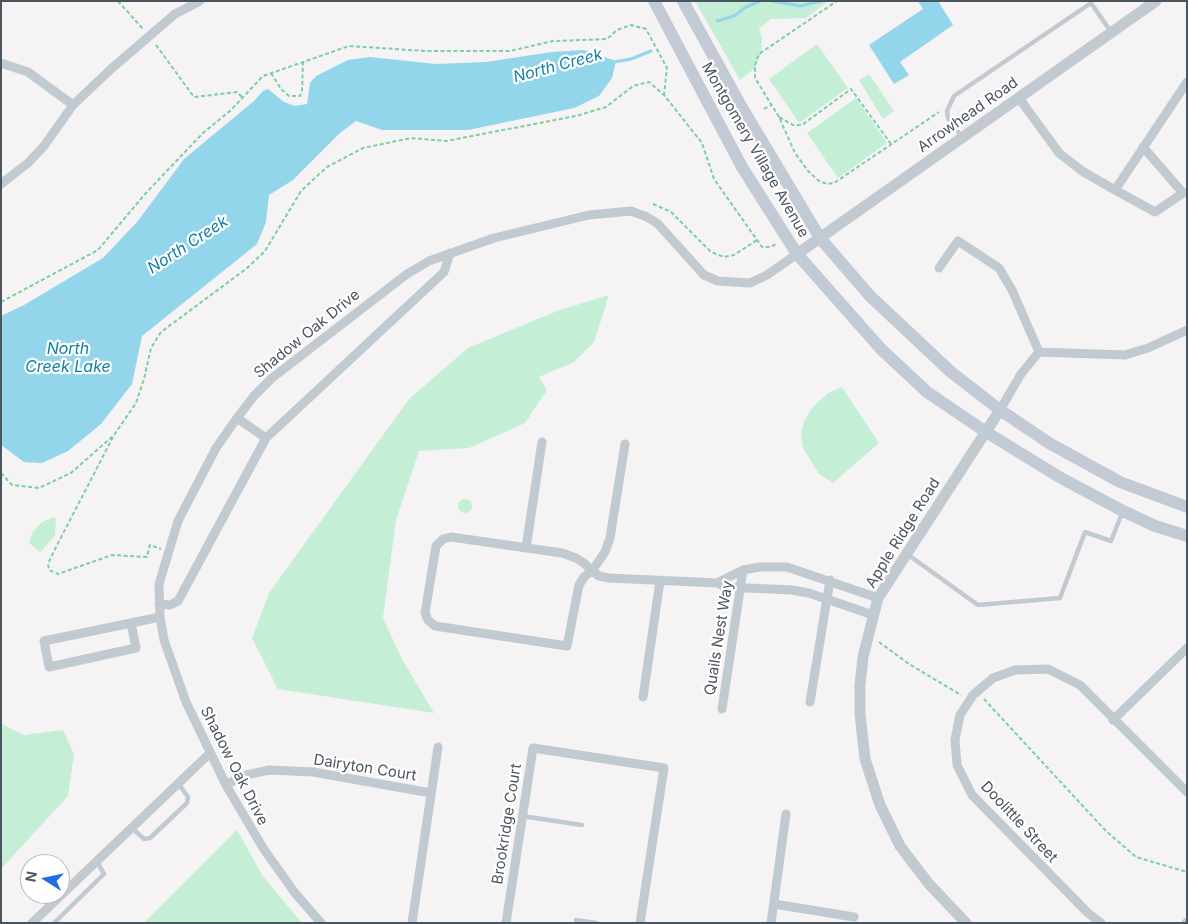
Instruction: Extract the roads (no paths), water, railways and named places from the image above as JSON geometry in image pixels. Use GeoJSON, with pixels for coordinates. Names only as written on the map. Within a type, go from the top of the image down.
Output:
{"type":"FeatureCollection","features":[{"type":"Feature","properties":{"kind":"main road","name":"Montgomery Village Avenue"},"geometry":{"type":"LineString","coordinates":[[654,1],[742,167],[797,254],[881,349],[927,392],[986,432],[1061,478],[1155,526],[1187,536]]}},
{"type":"Feature","properties":{"kind":"main road","name":"Montgomery Village Avenue"},"geometry":{"type":"LineString","coordinates":[[683,1],[820,238],[870,296],[951,372],[1000,410],[1048,443],[1120,482],[1187,507]]}},
{"type":"Feature","properties":{"kind":"street"},"geometry":{"type":"LineString","coordinates":[[1,184],[28,163],[44,146],[73,105],[176,14],[200,1]]}},
{"type":"Feature","properties":{"kind":"street","name":"Arrowhead Road"},"geometry":{"type":"LineString","coordinates":[[797,254],[1156,1]]}},
{"type":"Feature","properties":{"kind":"street"},"geometry":{"type":"LineString","coordinates":[[1,63],[28,72],[73,105]]}},
{"type":"Feature","properties":{"kind":"street"},"geometry":{"type":"LineString","coordinates":[[1115,190],[1187,82]]}},
{"type":"Feature","properties":{"kind":"street"},"geometry":{"type":"LineString","coordinates":[[1019,98],[1059,153],[1082,171],[1155,212],[1183,193],[1143,147]]}},
{"type":"Feature","properties":{"kind":"street","name":"Shadow Oak Drive"},"geometry":{"type":"LineString","coordinates":[[321,923],[295,893],[262,848],[209,754],[186,702],[168,651],[160,617],[159,584],[178,521],[216,448],[237,418],[254,396],[272,378],[407,274],[450,253],[494,238],[590,215],[625,211],[647,217],[658,224],[704,275],[718,282],[750,283],[767,275],[797,254]]}},
{"type":"Feature","properties":{"kind":"street"},"geometry":{"type":"LineString","coordinates":[[939,268],[958,241],[999,268],[1012,290],[1039,352]]}},
{"type":"Feature","properties":{"kind":"street"},"geometry":{"type":"LineString","coordinates":[[159,604],[170,605],[178,601],[266,438],[444,272],[450,253]]}},
{"type":"Feature","properties":{"kind":"street"},"geometry":{"type":"LineString","coordinates":[[1039,352],[1125,355],[1148,348],[1187,330]]}},
{"type":"Feature","properties":{"kind":"street"},"geometry":{"type":"LineString","coordinates":[[1000,410],[1021,374],[1039,352]]}},
{"type":"Feature","properties":{"kind":"street","name":"Apple Ridge Road"},"geometry":{"type":"LineString","coordinates":[[966,923],[929,884],[900,846],[880,804],[865,759],[860,714],[860,685],[872,615],[878,598],[1000,410]]}},
{"type":"Feature","properties":{"kind":"street"},"geometry":{"type":"LineString","coordinates":[[237,418],[266,438]]}},
{"type":"Feature","properties":{"kind":"street"},"geometry":{"type":"LineString","coordinates":[[526,548],[542,442]]}},
{"type":"Feature","properties":{"kind":"street"},"geometry":{"type":"LineString","coordinates":[[625,444],[610,538],[605,552],[592,571],[584,577],[579,585],[567,646],[435,626],[428,620],[426,613],[436,546],[443,539],[451,537],[562,553],[576,558],[592,571],[599,576],[609,578],[717,583],[726,587],[792,590],[825,598],[872,615]]}},
{"type":"Feature","properties":{"kind":"street"},"geometry":{"type":"LineString","coordinates":[[717,583],[743,570],[760,567],[787,567],[830,580],[878,598]]}},
{"type":"Feature","properties":{"kind":"street","name":"Quails Nest Way"},"geometry":{"type":"LineString","coordinates":[[722,709],[743,570]]}},
{"type":"Feature","properties":{"kind":"street"},"geometry":{"type":"LineString","coordinates":[[810,702],[825,598],[830,580]]}},
{"type":"Feature","properties":{"kind":"street"},"geometry":{"type":"LineString","coordinates":[[643,697],[660,581]]}},
{"type":"Feature","properties":{"kind":"street"},"geometry":{"type":"LineString","coordinates":[[131,623],[136,648],[49,666],[44,642],[131,623],[160,617]]}},
{"type":"Feature","properties":{"kind":"street"},"geometry":{"type":"LineString","coordinates":[[1113,720],[1187,648]]}},
{"type":"Feature","properties":{"kind":"street","name":"Doolittle Street"},"geometry":{"type":"LineString","coordinates":[[1101,923],[1088,913],[972,795],[957,765],[955,740],[960,715],[971,698],[992,678],[1014,670],[1048,670],[1080,685],[1187,792]]}},
{"type":"Feature","properties":{"kind":"street"},"geometry":{"type":"LineString","coordinates":[[431,793],[438,747]]}},
{"type":"Feature","properties":{"kind":"street","name":"Brookridge Court"},"geometry":{"type":"LineString","coordinates":[[506,923],[533,748],[664,768],[640,923]]}},
{"type":"Feature","properties":{"kind":"street"},"geometry":{"type":"LineString","coordinates":[[32,923],[209,754]]}},
{"type":"Feature","properties":{"kind":"street","name":"Dairyton Court"},"geometry":{"type":"LineString","coordinates":[[226,786],[242,776],[269,770],[313,772],[431,793],[412,923]]}},
{"type":"Feature","properties":{"kind":"street"},"geometry":{"type":"LineString","coordinates":[[771,923],[786,814]]}},
{"type":"Feature","properties":{"kind":"street"},"geometry":{"type":"LineString","coordinates":[[774,904],[854,917]]}},
{"type":"Feature","properties":{"kind":"lane"},"geometry":{"type":"LineString","coordinates":[[962,138],[948,118],[947,111],[954,96],[1091,3],[1111,33]]}},
{"type":"Feature","properties":{"kind":"lane"},"geometry":{"type":"LineString","coordinates":[[906,553],[978,605],[1060,598],[1085,532],[1111,541],[1123,511]]}},
{"type":"Feature","properties":{"kind":"lane"},"geometry":{"type":"LineString","coordinates":[[131,827],[144,839],[150,838],[187,803],[188,797],[178,783]]}},
{"type":"Feature","properties":{"kind":"lane"},"geometry":{"type":"LineString","coordinates":[[522,816],[582,825]]}},
{"type":"Feature","properties":{"kind":"lane"},"geometry":{"type":"LineString","coordinates":[[54,923],[104,874],[96,861]]}},
{"type":"Feature","properties":{"kind":"lane"},"geometry":{"type":"LineString","coordinates":[[576,920],[596,923]]}},
{"type":"Feature","properties":{"kind":"water"},"geometry":{"type":"Polygon","coordinates":[[[918,1],[938,1],[953,25],[900,62],[909,75],[894,84],[869,45],[923,9],[918,1]]]}},
{"type":"Feature","properties":{"kind":"water","name":"North Creek Lake"},"geometry":{"type":"Polygon","coordinates":[[[584,50],[616,61],[612,78],[599,96],[574,108],[468,130],[382,130],[356,121],[340,133],[293,180],[269,195],[266,222],[257,244],[142,336],[132,384],[101,424],[68,451],[42,463],[24,462],[1,445],[1,316],[24,305],[103,258],[137,222],[184,159],[254,101],[263,91],[268,89],[284,102],[295,106],[307,104],[310,83],[316,76],[348,60],[370,57],[436,64],[486,62],[552,52],[584,50]]]}},
{"type":"Feature","properties":{"kind":"waterway","name":"North Creek"},"geometry":{"type":"LineString","coordinates":[[717,21],[734,16],[746,7],[760,1]]}},
{"type":"Feature","properties":{"kind":"waterway","name":"North Creek"},"geometry":{"type":"LineString","coordinates":[[772,1],[800,6],[821,1]]}},
{"type":"Feature","properties":{"kind":"waterway","name":"North Creek"},"geometry":{"type":"LineString","coordinates":[[614,62],[631,59],[651,51]]}}]}
